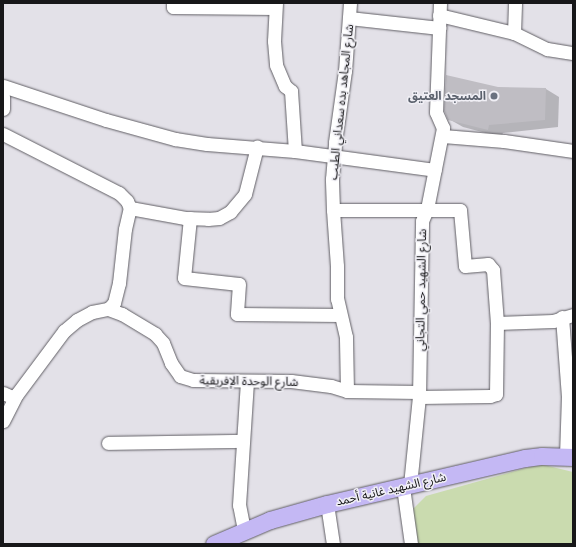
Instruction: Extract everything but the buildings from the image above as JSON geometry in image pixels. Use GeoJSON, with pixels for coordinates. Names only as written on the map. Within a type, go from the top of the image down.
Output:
{"type":"FeatureCollection","features":[{"type":"Feature","properties":{"kind":"main road","name":"شارع الشهيد غانية أحمد"},"geometry":{"type":"LineString","coordinates":[[214,544],[270,520],[327,504],[524,458],[542,456],[569,457]]}},
{"type":"Feature","properties":{"kind":"street"},"geometry":{"type":"LineString","coordinates":[[173,3],[173,7],[276,5],[274,41],[276,65],[285,86],[291,92],[294,151]]}},
{"type":"Feature","properties":{"kind":"street","name":"شارع المجاهد بده سعداني الطيب"},"geometry":{"type":"LineString","coordinates":[[347,392],[346,337],[337,300],[337,266],[333,210],[333,158],[343,88],[350,3]]}},
{"type":"Feature","properties":{"kind":"street"},"geometry":{"type":"LineString","coordinates":[[514,33],[515,3]]}},
{"type":"Feature","properties":{"kind":"street"},"geometry":{"type":"LineString","coordinates":[[439,9],[514,33],[547,49],[573,53]]}},
{"type":"Feature","properties":{"kind":"street","name":"شارع الشهيد حمي التجاني"},"geometry":{"type":"LineString","coordinates":[[411,544],[406,486],[419,395],[420,238],[422,222],[427,210],[443,136],[443,128],[436,112],[439,9]]}},
{"type":"Feature","properties":{"kind":"street"},"geometry":{"type":"LineString","coordinates":[[349,18],[439,28]]}},
{"type":"Feature","properties":{"kind":"street"},"geometry":{"type":"LineString","coordinates":[[3,86],[152,134],[208,144],[294,151],[333,158],[435,170]]}},
{"type":"Feature","properties":{"kind":"street"},"geometry":{"type":"LineString","coordinates":[[3,96],[3,110]]}},
{"type":"Feature","properties":{"kind":"street"},"geometry":{"type":"LineString","coordinates":[[3,134],[118,193],[127,201],[130,208],[125,229],[114,303],[108,309],[92,312],[77,320],[64,331],[9,396],[3,421]]}},
{"type":"Feature","properties":{"kind":"street"},"geometry":{"type":"LineString","coordinates":[[443,136],[504,141],[573,151]]}},
{"type":"Feature","properties":{"kind":"street"},"geometry":{"type":"LineString","coordinates":[[130,208],[190,218],[219,218],[230,212],[245,194],[257,147]]}},
{"type":"Feature","properties":{"kind":"street"},"geometry":{"type":"LineString","coordinates":[[333,210],[460,210],[464,266],[488,264],[492,270],[497,323],[553,321],[567,316],[569,457]]}},
{"type":"Feature","properties":{"kind":"street"},"geometry":{"type":"LineString","coordinates":[[190,218],[184,278],[239,284],[237,314],[340,315]]}},
{"type":"Feature","properties":{"kind":"street","name":"شارع الوحدة الإفريقية"},"geometry":{"type":"LineString","coordinates":[[108,309],[122,314],[155,334],[163,344],[171,363],[180,376],[193,380],[313,383],[331,386],[347,392],[419,395],[490,396],[496,394],[497,323]]}},
{"type":"Feature","properties":{"kind":"street"},"geometry":{"type":"LineString","coordinates":[[244,530],[240,505],[242,441],[247,381]]}},
{"type":"Feature","properties":{"kind":"street"},"geometry":{"type":"LineString","coordinates":[[108,443],[242,441]]}},
{"type":"Feature","properties":{"kind":"street"},"geometry":{"type":"LineString","coordinates":[[327,504],[333,544]]}},
{"type":"Feature","properties":{"kind":"green space"},"geometry":{"type":"Polygon","coordinates":[[[540,464],[573,472],[573,544],[418,544],[413,509],[426,496],[540,464]]]}},
{"type":"Feature","properties":{"kind":"place","name":"المسجد العتيق"},"geometry":{"type":"Point","coordinates":[494,96]}}]}
